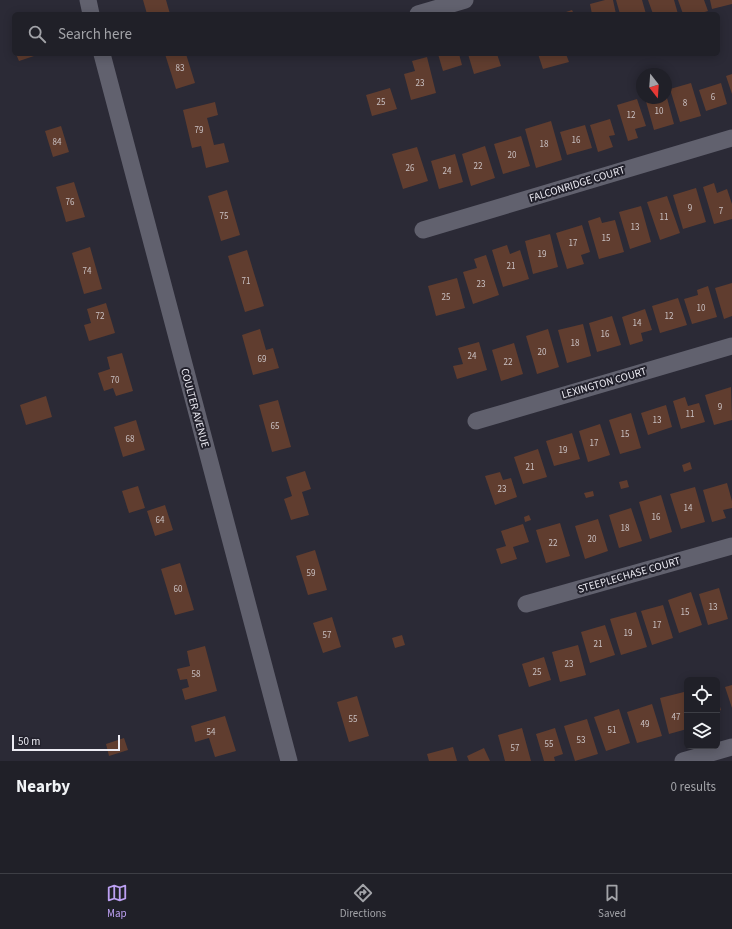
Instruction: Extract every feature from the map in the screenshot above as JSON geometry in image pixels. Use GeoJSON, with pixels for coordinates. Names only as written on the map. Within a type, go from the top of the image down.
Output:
{"type":"FeatureCollection","features":[{"type":"Feature","properties":{"kind":"street"},"geometry":{"type":"LineString","coordinates":[[88,0],[91,12]]}},
{"type":"Feature","properties":{"kind":"street"},"geometry":{"type":"LineString","coordinates":[[425,12],[465,0]]}},
{"type":"Feature","properties":{"kind":"street","name":"COULTER AVENUE"},"geometry":{"type":"LineString","coordinates":[[103,56],[289,761]]}},
{"type":"Feature","properties":{"kind":"street","name":"FALCONRIDGE COURT"},"geometry":{"type":"LineString","coordinates":[[423,230],[732,138]]}},
{"type":"Feature","properties":{"kind":"street","name":"LEXINGTON COURT"},"geometry":{"type":"LineString","coordinates":[[476,421],[732,346]]}},
{"type":"Feature","properties":{"kind":"street","name":"STEEPLECHASE COURT"},"geometry":{"type":"LineString","coordinates":[[526,604],[732,546]]}},
{"type":"Feature","properties":{"kind":"street"},"geometry":{"type":"LineString","coordinates":[[683,761],[732,747]]}},
{"type":"Feature","properties":{"kind":"building"},"geometry":{"type":"Polygon","coordinates":[[[143,0],[166,0],[169,12],[146,12],[143,0]]]}},
{"type":"Feature","properties":{"kind":"building"},"geometry":{"type":"Polygon","coordinates":[[[605,0],[613,0],[616,12],[592,12],[590,4],[605,0]]]}},
{"type":"Feature","properties":{"kind":"building"},"geometry":{"type":"Polygon","coordinates":[[[616,0],[642,0],[645,12],[619,12],[616,0]]]}},
{"type":"Feature","properties":{"kind":"building"},"geometry":{"type":"Polygon","coordinates":[[[648,0],[674,0],[677,12],[652,12],[648,0]]]}},
{"type":"Feature","properties":{"kind":"building"},"geometry":{"type":"Polygon","coordinates":[[[678,0],[704,0],[708,11],[705,12],[682,12],[678,0]]]}},
{"type":"Feature","properties":{"kind":"building"},"geometry":{"type":"Polygon","coordinates":[[[710,0],[732,0],[732,4],[712,9],[710,0]]]}},
{"type":"Feature","properties":{"kind":"building"},"geometry":{"type":"Polygon","coordinates":[[[17,56],[34,56],[19,61],[17,56]]]}},
{"type":"Feature","properties":{"kind":"building"},"geometry":{"type":"Polygon","coordinates":[[[166,56],[187,56],[195,83],[176,89],[166,56]]]}},
{"type":"Feature","properties":{"kind":"building"},"geometry":{"type":"Polygon","coordinates":[[[439,56],[460,56],[462,65],[443,71],[439,56]]]}},
{"type":"Feature","properties":{"kind":"building"},"geometry":{"type":"Polygon","coordinates":[[[469,56],[498,56],[501,66],[474,74],[469,56]]]}},
{"type":"Feature","properties":{"kind":"building"},"geometry":{"type":"Polygon","coordinates":[[[539,56],[567,56],[569,62],[543,69],[539,56]]]}},
{"type":"Feature","properties":{"kind":"building"},"geometry":{"type":"Polygon","coordinates":[[[427,57],[436,93],[411,100],[404,74],[415,71],[412,61],[427,57]]]}},
{"type":"Feature","properties":{"kind":"building"},"geometry":{"type":"Polygon","coordinates":[[[732,74],[732,94],[726,76],[732,74]]]}},
{"type":"Feature","properties":{"kind":"building"},"geometry":{"type":"Polygon","coordinates":[[[691,83],[701,116],[680,122],[672,96],[672,88],[691,83]]]}},
{"type":"Feature","properties":{"kind":"building"},"geometry":{"type":"Polygon","coordinates":[[[721,83],[727,104],[706,111],[699,90],[721,83]]]}},
{"type":"Feature","properties":{"kind":"building"},"geometry":{"type":"Polygon","coordinates":[[[390,88],[397,109],[372,116],[366,95],[390,88]]]}},
{"type":"Feature","properties":{"kind":"building"},"geometry":{"type":"Polygon","coordinates":[[[636,99],[636,104],[639,104],[646,126],[635,129],[638,138],[628,141],[617,105],[636,99]]]}},
{"type":"Feature","properties":{"kind":"building"},"geometry":{"type":"Polygon","coordinates":[[[215,102],[218,115],[207,118],[214,145],[224,143],[229,162],[206,168],[201,146],[192,148],[183,110],[215,102]]]}},
{"type":"Feature","properties":{"kind":"building"},"geometry":{"type":"Polygon","coordinates":[[[647,104],[669,104],[674,124],[654,130],[647,104]]]}},
{"type":"Feature","properties":{"kind":"building"},"geometry":{"type":"Polygon","coordinates":[[[610,119],[615,135],[609,136],[613,147],[598,152],[590,125],[610,119]]]}},
{"type":"Feature","properties":{"kind":"building"},"geometry":{"type":"Polygon","coordinates":[[[551,121],[562,160],[536,168],[525,129],[551,121]]]}},
{"type":"Feature","properties":{"kind":"building"},"geometry":{"type":"Polygon","coordinates":[[[585,125],[592,148],[567,155],[560,132],[585,125]]]}},
{"type":"Feature","properties":{"kind":"building"},"geometry":{"type":"Polygon","coordinates":[[[61,126],[69,152],[53,157],[45,131],[61,126]]]}},
{"type":"Feature","properties":{"kind":"building"},"geometry":{"type":"Polygon","coordinates":[[[521,136],[530,166],[503,174],[494,144],[521,136]]]}},
{"type":"Feature","properties":{"kind":"building"},"geometry":{"type":"Polygon","coordinates":[[[485,146],[495,178],[471,186],[462,154],[485,146]]]}},
{"type":"Feature","properties":{"kind":"building"},"geometry":{"type":"Polygon","coordinates":[[[417,147],[428,181],[403,189],[392,154],[417,147]]]}},
{"type":"Feature","properties":{"kind":"building"},"geometry":{"type":"Polygon","coordinates":[[[455,154],[463,182],[439,189],[431,161],[455,154]]]}},
{"type":"Feature","properties":{"kind":"building"},"geometry":{"type":"Polygon","coordinates":[[[74,182],[85,217],[66,222],[56,187],[74,182]]]}},
{"type":"Feature","properties":{"kind":"building"},"geometry":{"type":"Polygon","coordinates":[[[714,183],[717,193],[727,189],[732,204],[732,219],[714,224],[703,187],[714,183]]]}},
{"type":"Feature","properties":{"kind":"building"},"geometry":{"type":"Polygon","coordinates":[[[696,188],[706,222],[683,229],[673,195],[696,188]]]}},
{"type":"Feature","properties":{"kind":"building"},"geometry":{"type":"Polygon","coordinates":[[[227,190],[240,235],[221,241],[208,196],[227,190]]]}},
{"type":"Feature","properties":{"kind":"building"},"geometry":{"type":"Polygon","coordinates":[[[667,196],[680,233],[660,240],[647,202],[667,196]]]}},
{"type":"Feature","properties":{"kind":"building"},"geometry":{"type":"Polygon","coordinates":[[[641,206],[651,242],[630,249],[619,212],[641,206]]]}},
{"type":"Feature","properties":{"kind":"building"},"geometry":{"type":"Polygon","coordinates":[[[600,217],[602,223],[615,220],[624,252],[599,259],[588,221],[600,217]]]}},
{"type":"Feature","properties":{"kind":"building"},"geometry":{"type":"Polygon","coordinates":[[[582,225],[590,252],[581,255],[584,264],[567,269],[556,233],[582,225]]]}},
{"type":"Feature","properties":{"kind":"building"},"geometry":{"type":"Polygon","coordinates":[[[550,234],[558,267],[533,274],[525,241],[550,234]]]}},
{"type":"Feature","properties":{"kind":"building"},"geometry":{"type":"Polygon","coordinates":[[[507,245],[510,254],[520,250],[529,279],[503,287],[492,250],[507,245]]]}},
{"type":"Feature","properties":{"kind":"building"},"geometry":{"type":"Polygon","coordinates":[[[90,247],[102,289],[84,294],[72,253],[90,247]]]}},
{"type":"Feature","properties":{"kind":"building"},"geometry":{"type":"Polygon","coordinates":[[[247,250],[264,306],[245,312],[228,256],[247,250]]]}},
{"type":"Feature","properties":{"kind":"building"},"geometry":{"type":"Polygon","coordinates":[[[486,255],[499,295],[473,304],[463,272],[477,268],[474,259],[486,255]]]}},
{"type":"Feature","properties":{"kind":"building"},"geometry":{"type":"Polygon","coordinates":[[[457,278],[465,308],[436,316],[428,286],[457,278]]]}},
{"type":"Feature","properties":{"kind":"building"},"geometry":{"type":"Polygon","coordinates":[[[732,283],[732,316],[724,319],[715,288],[732,283]]]}},
{"type":"Feature","properties":{"kind":"building"},"geometry":{"type":"Polygon","coordinates":[[[708,286],[717,317],[692,324],[684,299],[698,295],[697,290],[708,286]]]}},
{"type":"Feature","properties":{"kind":"building"},"geometry":{"type":"Polygon","coordinates":[[[678,298],[687,325],[660,333],[652,306],[678,298]]]}},
{"type":"Feature","properties":{"kind":"building"},"geometry":{"type":"Polygon","coordinates":[[[106,303],[115,333],[89,341],[84,325],[91,323],[87,309],[106,303]]]}},
{"type":"Feature","properties":{"kind":"building"},"geometry":{"type":"Polygon","coordinates":[[[645,309],[652,330],[641,333],[643,341],[630,345],[622,317],[645,309]]]}},
{"type":"Feature","properties":{"kind":"building"},"geometry":{"type":"Polygon","coordinates":[[[612,316],[621,345],[597,352],[589,323],[612,316]]]}},
{"type":"Feature","properties":{"kind":"building"},"geometry":{"type":"Polygon","coordinates":[[[583,324],[591,356],[567,363],[558,330],[583,324]]]}},
{"type":"Feature","properties":{"kind":"building"},"geometry":{"type":"Polygon","coordinates":[[[260,329],[266,350],[273,348],[279,368],[253,375],[242,335],[260,329]]]}},
{"type":"Feature","properties":{"kind":"building"},"geometry":{"type":"Polygon","coordinates":[[[548,329],[559,367],[537,374],[526,336],[548,329]]]}},
{"type":"Feature","properties":{"kind":"building"},"geometry":{"type":"Polygon","coordinates":[[[479,342],[487,370],[457,379],[453,366],[463,364],[458,348],[479,342]]]}},
{"type":"Feature","properties":{"kind":"building"},"geometry":{"type":"Polygon","coordinates":[[[514,343],[523,374],[501,381],[492,350],[514,343]]]}},
{"type":"Feature","properties":{"kind":"building"},"geometry":{"type":"Polygon","coordinates":[[[122,353],[133,391],[116,396],[113,388],[104,391],[98,373],[110,369],[107,357],[122,353]]]}},
{"type":"Feature","properties":{"kind":"building"},"geometry":{"type":"Polygon","coordinates":[[[731,387],[732,420],[714,425],[705,395],[731,387]]]}},
{"type":"Feature","properties":{"kind":"building"},"geometry":{"type":"Polygon","coordinates":[[[46,396],[52,417],[26,425],[20,405],[46,396]]]}},
{"type":"Feature","properties":{"kind":"building"},"geometry":{"type":"Polygon","coordinates":[[[685,397],[688,406],[699,403],[705,422],[681,429],[673,401],[685,397]]]}},
{"type":"Feature","properties":{"kind":"building"},"geometry":{"type":"Polygon","coordinates":[[[278,400],[291,447],[272,452],[259,405],[278,400]]]}},
{"type":"Feature","properties":{"kind":"building"},"geometry":{"type":"Polygon","coordinates":[[[666,405],[672,427],[648,435],[641,413],[666,405]]]}},
{"type":"Feature","properties":{"kind":"building"},"geometry":{"type":"Polygon","coordinates":[[[631,413],[641,448],[620,454],[609,420],[631,413]]]}},
{"type":"Feature","properties":{"kind":"building"},"geometry":{"type":"Polygon","coordinates":[[[136,420],[145,450],[123,457],[114,427],[136,420]]]}},
{"type":"Feature","properties":{"kind":"building"},"geometry":{"type":"Polygon","coordinates":[[[600,424],[610,455],[588,462],[579,431],[600,424]]]}},
{"type":"Feature","properties":{"kind":"building"},"geometry":{"type":"Polygon","coordinates":[[[572,433],[580,459],[554,466],[546,441],[572,433]]]}},
{"type":"Feature","properties":{"kind":"building"},"geometry":{"type":"Polygon","coordinates":[[[538,449],[547,477],[523,484],[514,457],[538,449]]]}},
{"type":"Feature","properties":{"kind":"building"},"geometry":{"type":"Polygon","coordinates":[[[690,462],[692,469],[684,472],[682,465],[690,462]]]}},
{"type":"Feature","properties":{"kind":"building"},"geometry":{"type":"Polygon","coordinates":[[[305,471],[311,489],[302,492],[309,515],[291,520],[284,499],[292,496],[286,477],[305,471]]]}},
{"type":"Feature","properties":{"kind":"building"},"geometry":{"type":"Polygon","coordinates":[[[500,472],[503,480],[511,478],[517,497],[495,505],[485,476],[500,472]]]}},
{"type":"Feature","properties":{"kind":"building"},"geometry":{"type":"Polygon","coordinates":[[[627,480],[629,487],[621,489],[619,482],[627,480]]]}},
{"type":"Feature","properties":{"kind":"building"},"geometry":{"type":"Polygon","coordinates":[[[727,483],[732,501],[732,508],[723,510],[726,518],[712,522],[703,490],[727,483]]]}},
{"type":"Feature","properties":{"kind":"building"},"geometry":{"type":"Polygon","coordinates":[[[138,486],[145,508],[129,513],[122,491],[138,486]]]}},
{"type":"Feature","properties":{"kind":"building"},"geometry":{"type":"Polygon","coordinates":[[[695,487],[705,522],[681,529],[670,494],[695,487]]]}},
{"type":"Feature","properties":{"kind":"building"},"geometry":{"type":"Polygon","coordinates":[[[593,491],[594,496],[586,498],[584,493],[593,491]]]}},
{"type":"Feature","properties":{"kind":"building"},"geometry":{"type":"Polygon","coordinates":[[[661,495],[672,532],[650,539],[639,502],[661,495]]]}},
{"type":"Feature","properties":{"kind":"building"},"geometry":{"type":"Polygon","coordinates":[[[165,505],[173,530],[155,536],[147,511],[165,505]]]}},
{"type":"Feature","properties":{"kind":"building"},"geometry":{"type":"Polygon","coordinates":[[[631,508],[642,541],[619,548],[609,515],[631,508]]]}},
{"type":"Feature","properties":{"kind":"building"},"geometry":{"type":"Polygon","coordinates":[[[529,515],[531,520],[525,522],[524,517],[529,515]]]}},
{"type":"Feature","properties":{"kind":"building"},"geometry":{"type":"Polygon","coordinates":[[[598,519],[608,551],[585,559],[575,526],[598,519]]]}},
{"type":"Feature","properties":{"kind":"building"},"geometry":{"type":"Polygon","coordinates":[[[560,523],[570,556],[546,563],[536,530],[560,523]]]}},
{"type":"Feature","properties":{"kind":"building"},"geometry":{"type":"Polygon","coordinates":[[[523,524],[529,542],[513,547],[517,559],[501,564],[496,549],[506,546],[501,531],[523,524]]]}},
{"type":"Feature","properties":{"kind":"building"},"geometry":{"type":"Polygon","coordinates":[[[315,550],[327,590],[308,595],[296,556],[315,550]]]}},
{"type":"Feature","properties":{"kind":"building"},"geometry":{"type":"Polygon","coordinates":[[[180,563],[194,610],[175,615],[161,569],[180,563]]]}},
{"type":"Feature","properties":{"kind":"building"},"geometry":{"type":"Polygon","coordinates":[[[719,588],[728,619],[708,625],[699,594],[719,588]]]}},
{"type":"Feature","properties":{"kind":"building"},"geometry":{"type":"Polygon","coordinates":[[[691,592],[702,625],[679,633],[668,600],[691,592]]]}},
{"type":"Feature","properties":{"kind":"building"},"geometry":{"type":"Polygon","coordinates":[[[663,605],[673,638],[652,645],[641,611],[663,605]]]}},
{"type":"Feature","properties":{"kind":"building"},"geometry":{"type":"Polygon","coordinates":[[[636,612],[647,647],[621,655],[610,619],[636,612]]]}},
{"type":"Feature","properties":{"kind":"building"},"geometry":{"type":"Polygon","coordinates":[[[332,617],[341,647],[323,653],[313,623],[332,617]]]}},
{"type":"Feature","properties":{"kind":"building"},"geometry":{"type":"Polygon","coordinates":[[[605,625],[615,655],[590,663],[581,632],[605,625]]]}},
{"type":"Feature","properties":{"kind":"building"},"geometry":{"type":"Polygon","coordinates":[[[402,635],[405,645],[395,648],[392,638],[402,635]]]}},
{"type":"Feature","properties":{"kind":"building"},"geometry":{"type":"Polygon","coordinates":[[[578,645],[586,675],[560,682],[552,652],[578,645]]]}},
{"type":"Feature","properties":{"kind":"building"},"geometry":{"type":"Polygon","coordinates":[[[205,646],[217,691],[185,700],[182,689],[189,687],[187,679],[180,680],[177,669],[190,666],[187,651],[205,646]]]}},
{"type":"Feature","properties":{"kind":"building"},"geometry":{"type":"Polygon","coordinates":[[[544,657],[551,680],[529,687],[522,664],[544,657]]]}},
{"type":"Feature","properties":{"kind":"building"},"geometry":{"type":"Polygon","coordinates":[[[732,685],[732,708],[725,687],[732,685]]]}},
{"type":"Feature","properties":{"kind":"building"},"geometry":{"type":"Polygon","coordinates":[[[684,692],[684,730],[669,734],[660,698],[684,692]]]}},
{"type":"Feature","properties":{"kind":"building"},"geometry":{"type":"Polygon","coordinates":[[[357,696],[369,736],[349,742],[337,702],[357,696]]]}},
{"type":"Feature","properties":{"kind":"building"},"geometry":{"type":"Polygon","coordinates":[[[652,704],[662,736],[637,743],[627,712],[652,704]]]}},
{"type":"Feature","properties":{"kind":"building"},"geometry":{"type":"Polygon","coordinates":[[[619,709],[630,743],[606,751],[594,717],[619,709]]]}},
{"type":"Feature","properties":{"kind":"building"},"geometry":{"type":"Polygon","coordinates":[[[225,716],[236,751],[215,757],[209,738],[195,742],[191,726],[225,716]]]}},
{"type":"Feature","properties":{"kind":"building"},"geometry":{"type":"Polygon","coordinates":[[[587,719],[598,754],[575,761],[564,726],[587,719]]]}},
{"type":"Feature","properties":{"kind":"building"},"geometry":{"type":"Polygon","coordinates":[[[522,728],[531,761],[505,761],[498,735],[522,728]]]}},
{"type":"Feature","properties":{"kind":"building"},"geometry":{"type":"Polygon","coordinates":[[[555,728],[563,754],[554,757],[555,761],[544,761],[536,734],[555,728]]]}},
{"type":"Feature","properties":{"kind":"building"},"geometry":{"type":"Polygon","coordinates":[[[124,738],[128,750],[109,756],[106,744],[124,738]]]}},
{"type":"Feature","properties":{"kind":"building"},"geometry":{"type":"Polygon","coordinates":[[[453,747],[457,761],[429,761],[427,754],[453,747]]]}},
{"type":"Feature","properties":{"kind":"building"},"geometry":{"type":"Polygon","coordinates":[[[484,748],[490,761],[469,761],[467,756],[484,748]]]}}]}
